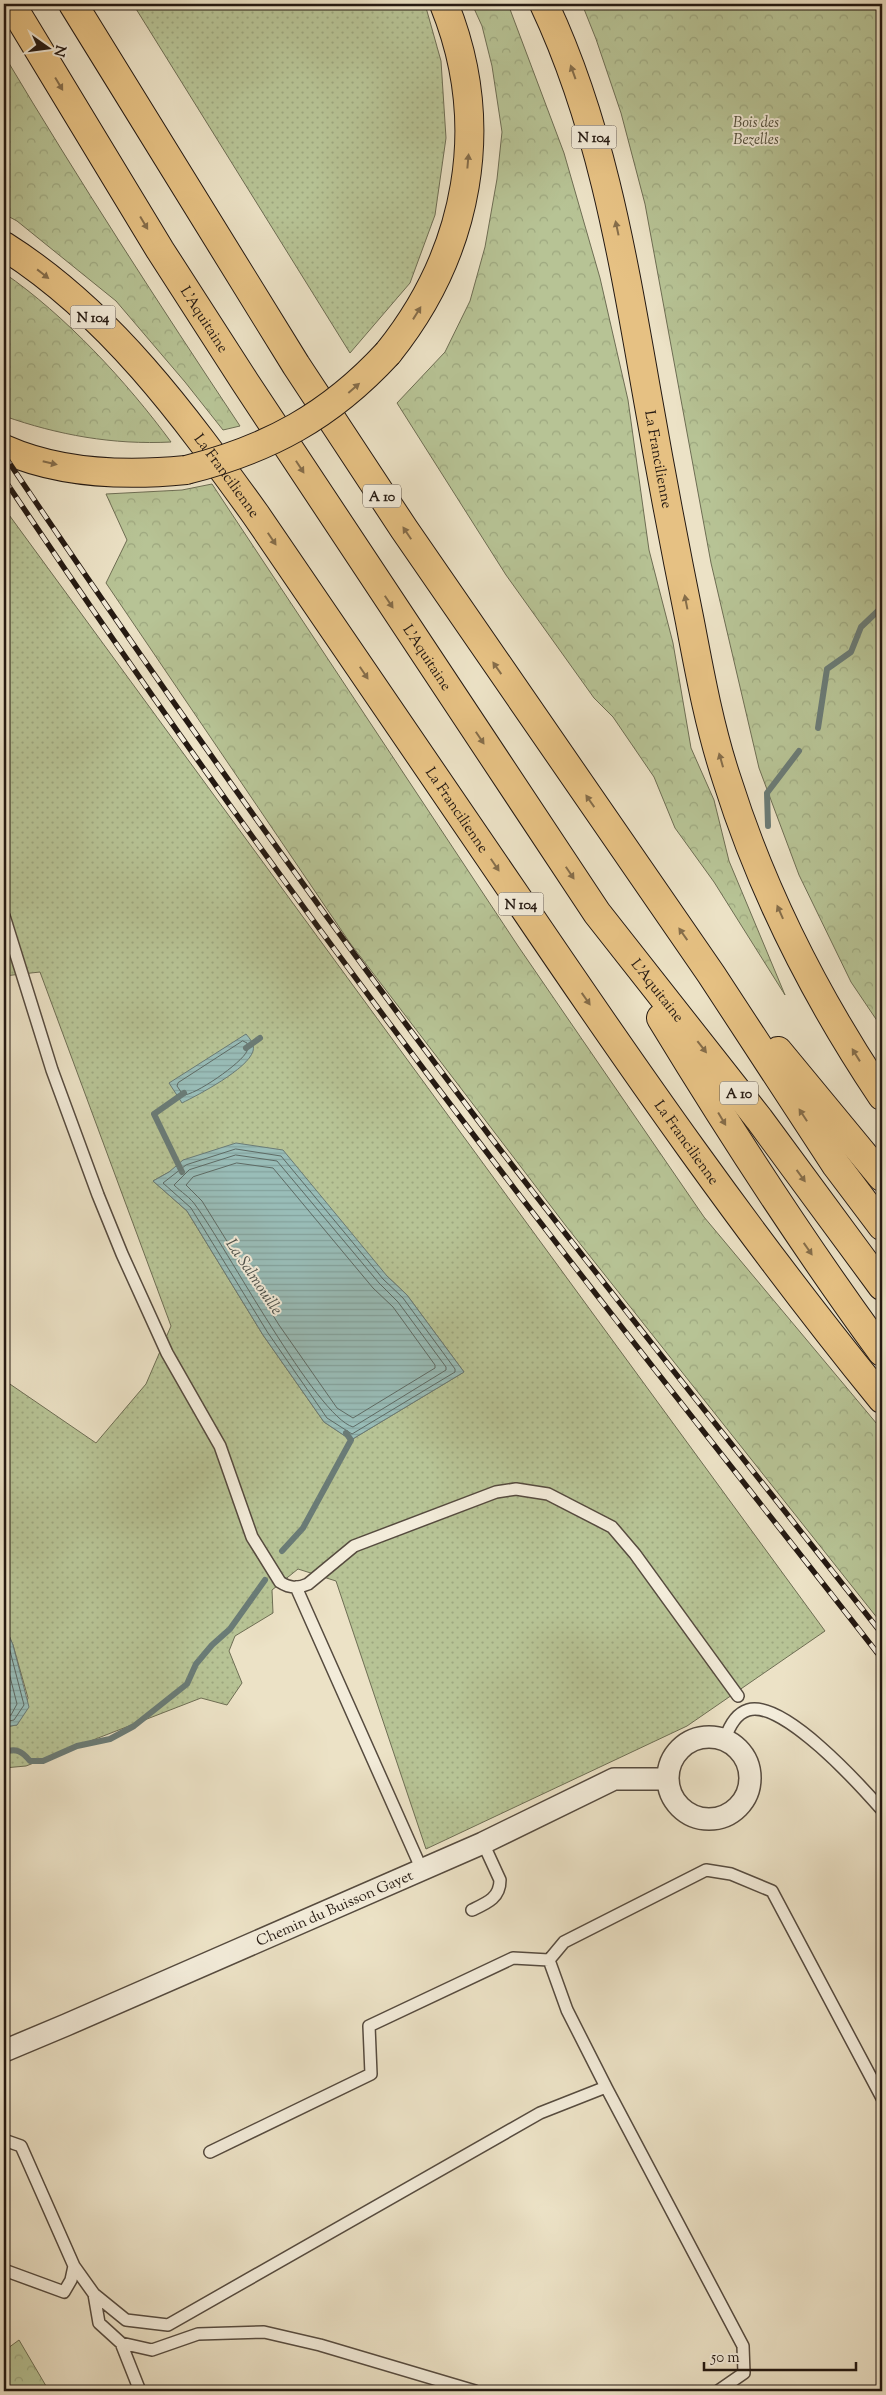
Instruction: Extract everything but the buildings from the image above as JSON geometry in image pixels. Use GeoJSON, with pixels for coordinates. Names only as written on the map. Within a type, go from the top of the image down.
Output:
{"type":"FeatureCollection","features":[{"type":"Feature","properties":{"kind":"highway","name":"L'Aquitaine"},"geometry":{"type":"LineString","coordinates":[[11,4],[160,250],[245,382],[596,913],[759,1119],[882,1286]]}},
{"type":"Feature","properties":{"kind":"highway","name":"A 10"},"geometry":{"type":"LineString","coordinates":[[74,4],[296,365],[476,636],[711,974],[836,1165],[882,1226]]}},
{"type":"Feature","properties":{"kind":"highway"},"geometry":{"type":"LineString","coordinates":[[4,449],[53,464],[104,472],[131,474],[186,470],[242,454],[299,427],[321,413],[357,385],[388,353],[412,320],[437,277],[454,233],[465,185],[470,140],[468,94],[459,50],[444,4]]}},
{"type":"Feature","properties":{"kind":"highway","name":"La Francilienne"},"geometry":{"type":"LineString","coordinates":[[544,4],[574,74],[608,190],[629,291],[695,650],[727,779],[756,857],[806,968],[844,1037],[882,1096]]}},
{"type":"Feature","properties":{"kind":"highway","name":"La Francilienne"},"geometry":{"type":"LineString","coordinates":[[4,246],[46,276],[107,330],[135,358],[206,445],[256,515],[570,976],[700,1162],[761,1246],[882,1399]]}},
{"type":"Feature","properties":{"kind":"highway"},"geometry":{"type":"LineString","coordinates":[[596,913],[743,1152],[837,1291],[882,1352]]}},
{"type":"Feature","properties":{"kind":"highway"},"geometry":{"type":"LineString","coordinates":[[711,974],[803,1080],[882,1177]]}},
{"type":"Feature","properties":{"kind":"street"},"geometry":{"type":"LineString","coordinates":[[712,1736],[725,1739],[736,1746],[745,1756],[750,1768],[747,1795],[739,1806],[728,1815],[714,1819],[700,1819],[687,1814],[677,1804],[670,1792],[667,1779],[669,1765],[676,1752],[686,1743],[698,1737],[712,1736]]}},
{"type":"Feature","properties":{"kind":"street","name":"Chemin du Buisson Gayet"},"geometry":{"type":"LineString","coordinates":[[4,2051],[66,2026],[483,1843],[614,1780],[667,1779]]}},
{"type":"Feature","properties":{"kind":"lane"},"geometry":{"type":"LineString","coordinates":[[4,916],[52,1070],[122,1254],[167,1353],[220,1446],[252,1537],[280,1582],[286,1586],[296,1587],[308,1584],[354,1546],[496,1492],[516,1489],[548,1494],[612,1527],[635,1554],[738,1696]]}},
{"type":"Feature","properties":{"kind":"lane"},"geometry":{"type":"LineString","coordinates":[[296,1587],[422,1870]]}},
{"type":"Feature","properties":{"kind":"lane"},"geometry":{"type":"LineString","coordinates":[[725,1739],[737,1716],[748,1710],[767,1712],[784,1720],[826,1750],[854,1777],[882,1810]]}},
{"type":"Feature","properties":{"kind":"lane"},"geometry":{"type":"LineString","coordinates":[[472,1910],[489,1903],[498,1892],[500,1886],[500,1880],[483,1843]]}},
{"type":"Feature","properties":{"kind":"lane"},"geometry":{"type":"LineString","coordinates":[[549,1960],[564,1942],[706,1870],[731,1874],[772,1891],[882,2098]]}},
{"type":"Feature","properties":{"kind":"lane"},"geometry":{"type":"LineString","coordinates":[[210,2152],[371,2074],[369,2026],[513,1958],[549,1960]]}},
{"type":"Feature","properties":{"kind":"lane"},"geometry":{"type":"LineString","coordinates":[[549,1960],[567,2010],[744,2346],[744,2373],[718,2391]]}},
{"type":"Feature","properties":{"kind":"lane"},"geometry":{"type":"LineString","coordinates":[[4,2140],[21,2146],[74,2266],[94,2294],[126,2320],[168,2325],[540,2113],[606,2087]]}},
{"type":"Feature","properties":{"kind":"lane"},"geometry":{"type":"LineString","coordinates":[[4,2270],[64,2292],[72,2280],[74,2266]]}},
{"type":"Feature","properties":{"kind":"lane"},"geometry":{"type":"LineString","coordinates":[[94,2294],[99,2323],[121,2343],[140,2391]]}},
{"type":"Feature","properties":{"kind":"lane"},"geometry":{"type":"LineString","coordinates":[[121,2343],[152,2350],[198,2334],[264,2332],[320,2345],[474,2391]]}},
{"type":"Feature","properties":{"kind":"green space"},"geometry":{"type":"Polygon","coordinates":[[[133,4],[425,4],[441,61],[446,138],[435,215],[410,283],[350,353],[133,4]]]}},
{"type":"Feature","properties":{"kind":"green space"},"geometry":{"type":"Polygon","coordinates":[[[472,4],[508,4],[564,153],[600,278],[628,400],[649,550],[673,643],[691,748],[714,800],[729,861],[785,995],[714,882],[675,828],[654,777],[613,717],[594,698],[506,575],[397,403],[445,352],[470,301],[485,247],[497,179],[502,132],[492,66],[482,26],[472,4]]]}},
{"type":"Feature","properties":{"kind":"green space","name":"Bois des Bezelles"},"geometry":{"type":"Polygon","coordinates":[[[582,4],[882,4],[882,1028],[851,982],[799,875],[759,768],[711,563],[645,204],[621,113],[582,4]]]}},
{"type":"Feature","properties":{"kind":"green space"},"geometry":{"type":"Polygon","coordinates":[[[4,55],[120,242],[240,426],[223,430],[116,301],[17,221],[4,214],[4,55]]]}},
{"type":"Feature","properties":{"kind":"green space"},"geometry":{"type":"Polygon","coordinates":[[[4,273],[50,309],[94,351],[135,396],[171,442],[128,442],[86,437],[24,423],[4,416],[4,273]]]}},
{"type":"Feature","properties":{"kind":"green space"},"geometry":{"type":"Polygon","coordinates":[[[212,484],[518,946],[704,1217],[882,1430],[882,1624],[566,1226],[350,943],[106,583],[127,540],[106,494],[182,490],[212,484]]]}},
{"type":"Feature","properties":{"kind":"green space"},"geometry":{"type":"Polygon","coordinates":[[[4,508],[825,1631],[687,1726],[426,1849],[336,1581],[298,1569],[272,1590],[273,1613],[235,1636],[229,1651],[242,1683],[227,1705],[201,1698],[26,1766],[4,1768],[4,1727],[17,1725],[28,1698],[13,1645],[4,1624],[4,1380],[96,1443],[146,1384],[171,1326],[40,972],[4,976],[4,508]],[[169,1172],[153,1181],[187,1211],[263,1335],[324,1422],[351,1440],[464,1372],[407,1295],[387,1276],[169,1172]]]}},
{"type":"Feature","properties":{"kind":"green space"},"geometry":{"type":"Polygon","coordinates":[[[19,2340],[49,2391],[4,2391],[4,2351],[19,2340]]]}},
{"type":"Feature","properties":{"kind":"water"},"geometry":{"type":"Polygon","coordinates":[[[246,1034],[252,1042],[253,1051],[242,1066],[222,1081],[182,1103],[169,1083],[246,1034]]]}},
{"type":"Feature","properties":{"kind":"water"},"geometry":{"type":"Polygon","coordinates":[[[236,1143],[283,1150],[387,1276],[407,1295],[464,1372],[351,1440],[324,1422],[263,1335],[187,1211],[153,1181],[169,1172],[183,1160],[236,1143]]]}},
{"type":"Feature","properties":{"kind":"water"},"geometry":{"type":"Polygon","coordinates":[[[4,1624],[13,1645],[29,1707],[17,1725],[4,1727],[4,1624]]]}},
{"type":"Feature","properties":{"kind":"waterway","name":"La Salmouille"},"geometry":{"type":"LineString","coordinates":[[818,728],[827,669],[851,652],[861,627],[882,607]]}},
{"type":"Feature","properties":{"kind":"waterway","name":"La Salmouille"},"geometry":{"type":"LineString","coordinates":[[768,826],[767,793],[799,751]]}},
{"type":"Feature","properties":{"kind":"waterway","name":"La Salmouille"},"geometry":{"type":"LineString","coordinates":[[246,1048],[260,1038]]}},
{"type":"Feature","properties":{"kind":"waterway","name":"La Salmouille"},"geometry":{"type":"LineString","coordinates":[[182,1172],[154,1114],[184,1093]]}},
{"type":"Feature","properties":{"kind":"waterway","name":"La Salmouille"},"geometry":{"type":"LineString","coordinates":[[282,1551],[303,1528],[351,1440],[346,1433]]}},
{"type":"Feature","properties":{"kind":"waterway","name":"La Salmouille"},"geometry":{"type":"LineString","coordinates":[[4,1752],[15,1750],[30,1761],[43,1761],[77,1746],[110,1739],[134,1726],[187,1684],[196,1664],[212,1645],[230,1629],[265,1580]]}},
{"type":"Feature","properties":{"kind":"railway"},"geometry":{"type":"LineString","coordinates":[[4,455],[181,713],[426,1052],[586,1260],[882,1634]]}},
{"type":"Feature","properties":{"kind":"railway"},"geometry":{"type":"LineString","coordinates":[[4,479],[178,733],[420,1064],[581,1275],[882,1659]]}}]}
